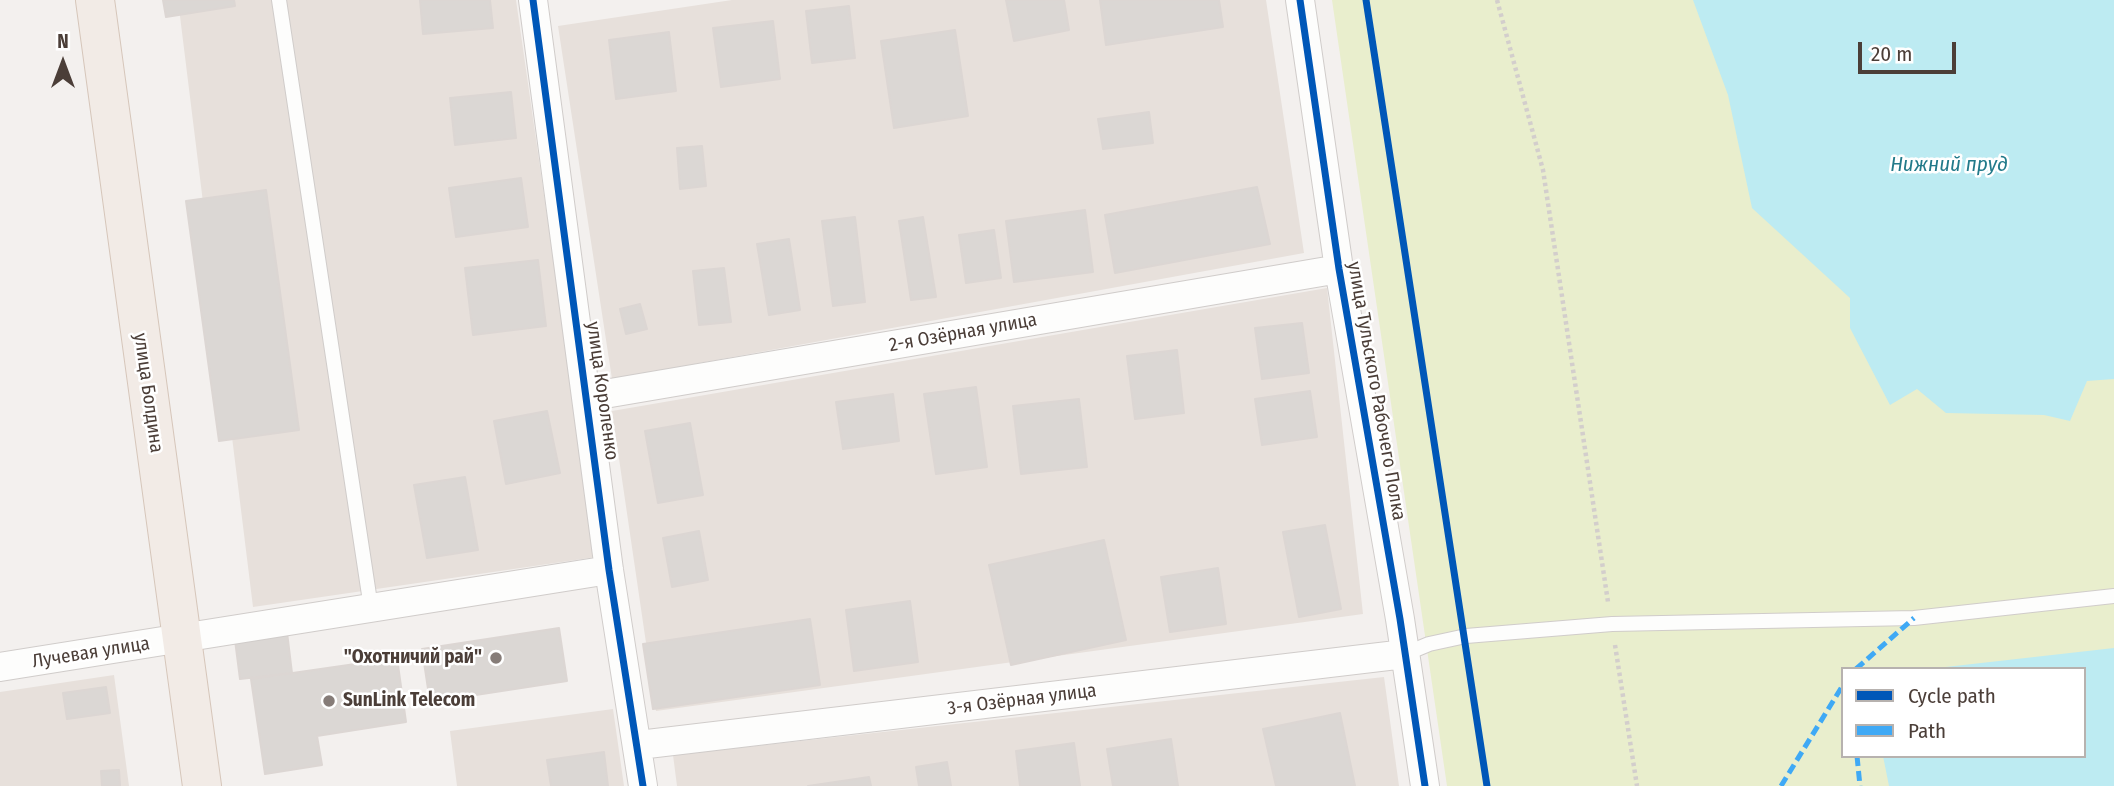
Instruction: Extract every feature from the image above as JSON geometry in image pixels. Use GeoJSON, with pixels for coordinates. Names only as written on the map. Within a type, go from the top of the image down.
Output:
{"type":"FeatureCollection","features":[{"type":"Feature","properties":{"kind":"main road","name":"улица Болдина"},"geometry":{"type":"LineString","coordinates":[[95,0],[202,786]]}},
{"type":"Feature","properties":{"kind":"street","name":"улица Короленко"},"geometry":{"type":"LineString","coordinates":[[533,0],[609,570],[639,745],[643,786]]}},
{"type":"Feature","properties":{"kind":"street","name":"улица Тульского Рабочего Полка"},"geometry":{"type":"LineString","coordinates":[[1300,0],[1339,269],[1425,786]]}},
{"type":"Feature","properties":{"kind":"street","name":"2-я Озёрная улица"},"geometry":{"type":"LineString","coordinates":[[587,397],[1339,269]]}},
{"type":"Feature","properties":{"kind":"street","name":"Лучевая улица"},"geometry":{"type":"LineString","coordinates":[[0,667],[609,570]]}},
{"type":"Feature","properties":{"kind":"street","name":"3-я Озёрная улица"},"geometry":{"type":"LineString","coordinates":[[639,745],[1405,654]]}},
{"type":"Feature","properties":{"kind":"lane"},"geometry":{"type":"LineString","coordinates":[[279,0],[371,608]]}},
{"type":"Feature","properties":{"kind":"lane"},"geometry":{"type":"LineString","coordinates":[[1405,654],[1466,636],[1612,624],[1914,618],[2114,596]]}},
{"type":"Feature","properties":{"kind":"path"},"geometry":{"type":"LineString","coordinates":[[1497,0],[1543,170],[1637,786]]}},
{"type":"Feature","properties":{"kind":"shaded area"},"geometry":{"type":"Polygon","coordinates":[[[178,0],[516,0],[596,557],[253,607],[178,0]]]}},
{"type":"Feature","properties":{"kind":"shaded area"},"geometry":{"type":"Polygon","coordinates":[[[732,0],[1266,0],[1304,253],[612,379],[558,26],[732,0]]]}},
{"type":"Feature","properties":{"kind":"shaded area"},"geometry":{"type":"Polygon","coordinates":[[[1327,288],[1363,614],[656,711],[612,411],[1327,288]]]}},
{"type":"Feature","properties":{"kind":"shaded area"},"geometry":{"type":"Polygon","coordinates":[[[114,675],[129,786],[0,786],[0,692],[114,675]]]}},
{"type":"Feature","properties":{"kind":"shaded area"},"geometry":{"type":"Polygon","coordinates":[[[1384,677],[1399,786],[677,786],[673,755],[1384,677]]]}},
{"type":"Feature","properties":{"kind":"shaded area"},"geometry":{"type":"Polygon","coordinates":[[[613,709],[624,786],[457,786],[450,731],[613,709]]]}},
{"type":"Feature","properties":{"kind":"green space"},"geometry":{"type":"Polygon","coordinates":[[[1332,0],[2114,0],[2114,786],[1447,786],[1332,0]]]}},
{"type":"Feature","properties":{"kind":"water","name":"Нижний пруд"},"geometry":{"type":"Polygon","coordinates":[[[1693,0],[2114,0],[2114,379],[2087,381],[2070,421],[2044,415],[1946,413],[1917,389],[1890,405],[1850,328],[1850,298],[1752,208],[1728,95],[1693,0]]]}},
{"type":"Feature","properties":{"kind":"water"},"geometry":{"type":"Polygon","coordinates":[[[2114,648],[2114,786],[1889,786],[1883,758],[2086,758],[2086,667],[1946,667],[2114,648]]]}},
{"type":"Feature","properties":{"kind":"building"},"geometry":{"type":"Polygon","coordinates":[[[163,0],[234,0],[235,6],[166,17],[163,0]]]}},
{"type":"Feature","properties":{"kind":"building"},"geometry":{"type":"Polygon","coordinates":[[[420,0],[490,0],[493,28],[423,34],[420,0]]]}},
{"type":"Feature","properties":{"kind":"building"},"geometry":{"type":"Polygon","coordinates":[[[1006,0],[1064,0],[1069,30],[1014,41],[1006,0]]]}},
{"type":"Feature","properties":{"kind":"building"},"geometry":{"type":"Polygon","coordinates":[[[1100,0],[1219,0],[1223,27],[1106,45],[1100,0]]]}},
{"type":"Feature","properties":{"kind":"building"},"geometry":{"type":"Polygon","coordinates":[[[849,6],[855,58],[812,63],[806,11],[849,6]]]}},
{"type":"Feature","properties":{"kind":"building"},"geometry":{"type":"Polygon","coordinates":[[[773,21],[780,79],[721,87],[713,28],[773,21]]]}},
{"type":"Feature","properties":{"kind":"building"},"geometry":{"type":"Polygon","coordinates":[[[955,30],[968,116],[894,128],[881,41],[955,30]]]}},
{"type":"Feature","properties":{"kind":"building"},"geometry":{"type":"Polygon","coordinates":[[[669,32],[676,91],[616,99],[609,40],[669,32]]]}},
{"type":"Feature","properties":{"kind":"building"},"geometry":{"type":"Polygon","coordinates":[[[511,92],[516,138],[455,145],[450,98],[511,92]]]}},
{"type":"Feature","properties":{"kind":"building"},"geometry":{"type":"Polygon","coordinates":[[[1149,112],[1153,143],[1103,149],[1098,119],[1149,112]]]}},
{"type":"Feature","properties":{"kind":"building"},"geometry":{"type":"Polygon","coordinates":[[[702,146],[706,186],[680,189],[677,148],[702,146]]]}},
{"type":"Feature","properties":{"kind":"building"},"geometry":{"type":"Polygon","coordinates":[[[521,178],[528,227],[456,237],[449,188],[521,178]]]}},
{"type":"Feature","properties":{"kind":"building"},"geometry":{"type":"Polygon","coordinates":[[[1257,187],[1270,244],[1115,273],[1105,215],[1257,187]]]}},
{"type":"Feature","properties":{"kind":"building"},"geometry":{"type":"Polygon","coordinates":[[[266,190],[299,430],[219,441],[186,201],[266,190]]]}},
{"type":"Feature","properties":{"kind":"building"},"geometry":{"type":"Polygon","coordinates":[[[1085,210],[1093,272],[1014,282],[1006,221],[1085,210]]]}},
{"type":"Feature","properties":{"kind":"building"},"geometry":{"type":"Polygon","coordinates":[[[855,217],[865,302],[833,306],[822,221],[855,217]]]}},
{"type":"Feature","properties":{"kind":"building"},"geometry":{"type":"Polygon","coordinates":[[[923,217],[936,297],[911,300],[899,221],[923,217]]]}},
{"type":"Feature","properties":{"kind":"building"},"geometry":{"type":"Polygon","coordinates":[[[994,230],[1001,278],[966,283],[959,235],[994,230]]]}},
{"type":"Feature","properties":{"kind":"building"},"geometry":{"type":"Polygon","coordinates":[[[789,239],[800,310],[769,315],[757,244],[789,239]]]}},
{"type":"Feature","properties":{"kind":"building"},"geometry":{"type":"Polygon","coordinates":[[[538,260],[546,326],[473,335],[465,268],[538,260]]]}},
{"type":"Feature","properties":{"kind":"building"},"geometry":{"type":"Polygon","coordinates":[[[724,268],[731,322],[699,325],[693,271],[724,268]]]}},
{"type":"Feature","properties":{"kind":"building"},"geometry":{"type":"Polygon","coordinates":[[[640,304],[647,329],[626,334],[620,309],[640,304]]]}},
{"type":"Feature","properties":{"kind":"building"},"geometry":{"type":"Polygon","coordinates":[[[1302,323],[1309,373],[1262,379],[1255,328],[1302,323]]]}},
{"type":"Feature","properties":{"kind":"building"},"geometry":{"type":"Polygon","coordinates":[[[1177,350],[1184,413],[1135,419],[1127,356],[1177,350]]]}},
{"type":"Feature","properties":{"kind":"building"},"geometry":{"type":"Polygon","coordinates":[[[976,387],[987,467],[936,474],[924,394],[976,387]]]}},
{"type":"Feature","properties":{"kind":"building"},"geometry":{"type":"Polygon","coordinates":[[[1310,391],[1317,437],[1262,445],[1255,399],[1310,391]]]}},
{"type":"Feature","properties":{"kind":"building"},"geometry":{"type":"Polygon","coordinates":[[[893,394],[899,441],[843,449],[836,402],[893,394]]]}},
{"type":"Feature","properties":{"kind":"building"},"geometry":{"type":"Polygon","coordinates":[[[1079,399],[1087,467],[1021,474],[1013,406],[1079,399]]]}},
{"type":"Feature","properties":{"kind":"building"},"geometry":{"type":"Polygon","coordinates":[[[547,411],[560,473],[506,484],[494,421],[547,411]]]}},
{"type":"Feature","properties":{"kind":"building"},"geometry":{"type":"Polygon","coordinates":[[[690,423],[703,495],[658,503],[645,431],[690,423]]]}},
{"type":"Feature","properties":{"kind":"building"},"geometry":{"type":"Polygon","coordinates":[[[465,477],[478,550],[427,558],[414,485],[465,477]]]}},
{"type":"Feature","properties":{"kind":"building"},"geometry":{"type":"Polygon","coordinates":[[[1325,525],[1341,609],[1299,617],[1283,532],[1325,525]]]}},
{"type":"Feature","properties":{"kind":"building"},"geometry":{"type":"Polygon","coordinates":[[[699,531],[708,580],[672,587],[663,538],[699,531]]]}},
{"type":"Feature","properties":{"kind":"building"},"geometry":{"type":"Polygon","coordinates":[[[1104,540],[1126,640],[1011,665],[989,565],[1104,540]]]}},
{"type":"Feature","properties":{"kind":"building"},"geometry":{"type":"Polygon","coordinates":[[[1218,568],[1226,624],[1170,632],[1161,577],[1218,568]]]}},
{"type":"Feature","properties":{"kind":"building"},"geometry":{"type":"Polygon","coordinates":[[[910,601],[918,662],[854,671],[846,610],[910,601]]]}},
{"type":"Feature","properties":{"kind":"building"},"geometry":{"type":"Polygon","coordinates":[[[810,619],[820,685],[653,709],[643,644],[810,619]]]}},
{"type":"Feature","properties":{"kind":"building"},"geometry":{"type":"Polygon","coordinates":[[[559,628],[567,681],[430,702],[422,649],[559,628]]]}},
{"type":"Feature","properties":{"kind":"building"},"geometry":{"type":"Polygon","coordinates":[[[287,632],[292,673],[240,679],[235,640],[287,632]]]}},
{"type":"Feature","properties":{"kind":"building","name":"SunLink Telecom"},"geometry":{"type":"Polygon","coordinates":[[[397,658],[406,722],[317,736],[322,765],[265,774],[251,679],[397,658]]]}},
{"type":"Feature","properties":{"kind":"building"},"geometry":{"type":"Polygon","coordinates":[[[106,687],[110,713],[67,719],[63,693],[106,687]]]}},
{"type":"Feature","properties":{"kind":"building"},"geometry":{"type":"Polygon","coordinates":[[[1340,713],[1355,786],[1276,786],[1263,729],[1340,713]]]}},
{"type":"Feature","properties":{"kind":"building"},"geometry":{"type":"Polygon","coordinates":[[[1171,739],[1178,786],[1113,786],[1107,749],[1171,739]]]}},
{"type":"Feature","properties":{"kind":"building"},"geometry":{"type":"Polygon","coordinates":[[[1074,743],[1080,786],[1020,786],[1016,751],[1074,743]]]}},
{"type":"Feature","properties":{"kind":"building"},"geometry":{"type":"Polygon","coordinates":[[[604,752],[608,786],[551,786],[547,760],[604,752]]]}},
{"type":"Feature","properties":{"kind":"building"},"geometry":{"type":"Polygon","coordinates":[[[947,762],[951,786],[919,786],[916,767],[947,762]]]}},
{"type":"Feature","properties":{"kind":"building"},"geometry":{"type":"Polygon","coordinates":[[[119,770],[120,786],[102,786],[101,771],[119,770]]]}},
{"type":"Feature","properties":{"kind":"building"},"geometry":{"type":"Polygon","coordinates":[[[869,777],[871,786],[808,786],[869,777]]]}},
{"type":"Feature","properties":{"kind":"marked path"},"geometry":{"type":"LineString","coordinates":[[1858,667],[1914,618]]}},
{"type":"Feature","properties":{"kind":"marked path"},"geometry":{"type":"LineString","coordinates":[[1781,786],[1841,688]]}},
{"type":"Feature","properties":{"kind":"marked path"},"geometry":{"type":"LineString","coordinates":[[1857,758],[1860,786]]}},
{"type":"Feature","properties":{"kind":"cycle path"},"geometry":{"type":"LineString","coordinates":[[533,0],[609,570],[643,786]]}},
{"type":"Feature","properties":{"kind":"cycle path"},"geometry":{"type":"LineString","coordinates":[[1300,0],[1339,269],[1400,619],[1425,786]]}},
{"type":"Feature","properties":{"kind":"cycle path"},"geometry":{"type":"LineString","coordinates":[[1366,0],[1487,786]]}},
{"type":"Feature","properties":{"kind":"place","name":"\"Охотничий рай\""},"geometry":{"type":"Point","coordinates":[496,658]}},
{"type":"Feature","properties":{"kind":"place","name":"SunLink Telecom"},"geometry":{"type":"Point","coordinates":[329,701]}}]}
